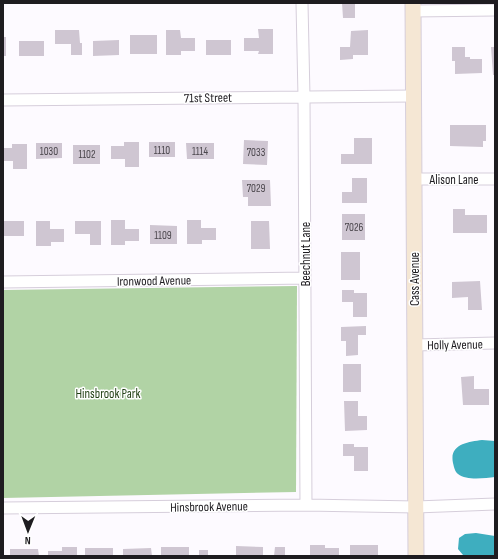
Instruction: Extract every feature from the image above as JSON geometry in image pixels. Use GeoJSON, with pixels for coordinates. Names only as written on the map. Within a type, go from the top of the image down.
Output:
{"type":"FeatureCollection","features":[{"type":"Feature","properties":{"kind":"main road","name":"Cass Avenue"},"geometry":{"type":"LineString","coordinates":[[413,7],[416,556]]}},
{"type":"Feature","properties":{"kind":"street","name":"Beechnut Lane"},"geometry":{"type":"LineString","coordinates":[[302,3],[304,97],[306,505]]}},
{"type":"Feature","properties":{"kind":"street"},"geometry":{"type":"LineString","coordinates":[[413,7],[495,10]]}},
{"type":"Feature","properties":{"kind":"street","name":"71st Street"},"geometry":{"type":"LineString","coordinates":[[3,100],[413,96]]}},
{"type":"Feature","properties":{"kind":"street","name":"Alison Lane"},"geometry":{"type":"LineString","coordinates":[[414,179],[495,179]]}},
{"type":"Feature","properties":{"kind":"street","name":"Ironwood Avenue"},"geometry":{"type":"LineString","coordinates":[[3,282],[305,278]]}},
{"type":"Feature","properties":{"kind":"street","name":"Holly Avenue"},"geometry":{"type":"LineString","coordinates":[[415,345],[495,344]]}},
{"type":"Feature","properties":{"kind":"street","name":"Hinsbrook Avenue"},"geometry":{"type":"LineString","coordinates":[[3,508],[306,505],[416,507],[495,504]]}},
{"type":"Feature","properties":{"kind":"green space","name":"Hinsbrook Park"},"geometry":{"type":"Polygon","coordinates":[[[297,286],[296,492],[3,498],[3,290],[297,286]]]}},
{"type":"Feature","properties":{"kind":"water"},"geometry":{"type":"Polygon","coordinates":[[[482,440],[495,441],[495,477],[466,478],[458,474],[455,471],[453,463],[454,452],[461,445],[482,440]]]}},
{"type":"Feature","properties":{"kind":"water"},"geometry":{"type":"Polygon","coordinates":[[[476,533],[495,536],[495,556],[463,555],[458,549],[459,538],[465,534],[476,533]]]}},
{"type":"Feature","properties":{"kind":"building"},"geometry":{"type":"Polygon","coordinates":[[[342,3],[355,3],[355,18],[343,18],[342,3]]]}},
{"type":"Feature","properties":{"kind":"building"},"geometry":{"type":"Polygon","coordinates":[[[258,29],[273,29],[273,54],[258,54],[259,51],[244,51],[244,38],[259,38],[258,29]]]}},
{"type":"Feature","properties":{"kind":"building"},"geometry":{"type":"Polygon","coordinates":[[[55,30],[79,30],[80,43],[82,43],[82,55],[71,55],[71,44],[55,44],[55,30]]]}},
{"type":"Feature","properties":{"kind":"building"},"geometry":{"type":"Polygon","coordinates":[[[166,30],[180,30],[181,38],[195,38],[195,51],[181,51],[181,55],[166,55],[166,30]]]}},
{"type":"Feature","properties":{"kind":"building"},"geometry":{"type":"Polygon","coordinates":[[[368,30],[368,55],[353,55],[353,59],[340,60],[340,47],[350,47],[351,31],[368,30]]]}},
{"type":"Feature","properties":{"kind":"building"},"geometry":{"type":"Polygon","coordinates":[[[130,35],[157,35],[157,54],[130,54],[130,35]]]}},
{"type":"Feature","properties":{"kind":"building"},"geometry":{"type":"Polygon","coordinates":[[[3,37],[6,37],[6,56],[3,56],[3,37]]]}},
{"type":"Feature","properties":{"kind":"building"},"geometry":{"type":"Polygon","coordinates":[[[119,40],[119,55],[93,56],[93,41],[119,40]]]}},
{"type":"Feature","properties":{"kind":"building"},"geometry":{"type":"Polygon","coordinates":[[[206,40],[231,40],[231,55],[206,55],[206,40]]]}},
{"type":"Feature","properties":{"kind":"building"},"geometry":{"type":"Polygon","coordinates":[[[19,41],[44,41],[44,56],[19,56],[19,41]]]}},
{"type":"Feature","properties":{"kind":"building"},"geometry":{"type":"Polygon","coordinates":[[[452,47],[465,47],[465,57],[470,57],[470,59],[482,59],[482,73],[455,74],[455,61],[452,61],[452,47]]]}},
{"type":"Feature","properties":{"kind":"building"},"geometry":{"type":"Polygon","coordinates":[[[491,47],[495,47],[495,75],[493,75],[491,47]]]}},
{"type":"Feature","properties":{"kind":"building"},"geometry":{"type":"Polygon","coordinates":[[[450,125],[486,125],[486,141],[483,141],[483,147],[450,146],[450,125]]]}},
{"type":"Feature","properties":{"kind":"building"},"geometry":{"type":"Polygon","coordinates":[[[354,138],[372,138],[372,164],[341,164],[341,154],[354,154],[354,138]]]}},
{"type":"Feature","properties":{"kind":"building"},"geometry":{"type":"Polygon","coordinates":[[[244,140],[268,141],[267,165],[243,164],[244,140]]]}},
{"type":"Feature","properties":{"kind":"building"},"geometry":{"type":"Polygon","coordinates":[[[124,142],[139,142],[139,167],[125,167],[125,159],[111,159],[111,146],[124,146],[124,142]]]}},
{"type":"Feature","properties":{"kind":"building"},"geometry":{"type":"Polygon","coordinates":[[[149,142],[175,142],[175,157],[149,157],[149,142]]]}},
{"type":"Feature","properties":{"kind":"building"},"geometry":{"type":"Polygon","coordinates":[[[36,143],[62,143],[62,158],[36,159],[36,143]]]}},
{"type":"Feature","properties":{"kind":"building"},"geometry":{"type":"Polygon","coordinates":[[[186,143],[214,143],[214,159],[187,159],[186,143]]]}},
{"type":"Feature","properties":{"kind":"building"},"geometry":{"type":"Polygon","coordinates":[[[12,144],[27,144],[27,169],[13,169],[13,161],[3,161],[3,148],[12,148],[12,144]]]}},
{"type":"Feature","properties":{"kind":"building"},"geometry":{"type":"Polygon","coordinates":[[[73,145],[100,145],[100,164],[73,164],[73,145]]]}},
{"type":"Feature","properties":{"kind":"building"},"geometry":{"type":"Polygon","coordinates":[[[352,178],[367,178],[367,203],[342,203],[342,192],[352,192],[352,178]]]}},
{"type":"Feature","properties":{"kind":"building"},"geometry":{"type":"Polygon","coordinates":[[[242,180],[270,180],[271,206],[248,206],[248,197],[243,197],[242,180]]]}},
{"type":"Feature","properties":{"kind":"building"},"geometry":{"type":"Polygon","coordinates":[[[453,209],[465,209],[465,215],[487,215],[487,233],[453,233],[453,209]]]}},
{"type":"Feature","properties":{"kind":"building"},"geometry":{"type":"Polygon","coordinates":[[[342,214],[365,214],[365,240],[342,240],[342,214]]]}},
{"type":"Feature","properties":{"kind":"building"},"geometry":{"type":"Polygon","coordinates":[[[111,220],[125,220],[125,229],[139,229],[139,241],[125,241],[125,245],[111,245],[111,220]]]}},
{"type":"Feature","properties":{"kind":"building"},"geometry":{"type":"Polygon","coordinates":[[[187,220],[201,220],[201,228],[216,228],[216,240],[202,240],[202,244],[187,244],[187,220]]]}},
{"type":"Feature","properties":{"kind":"building"},"geometry":{"type":"Polygon","coordinates":[[[3,221],[24,221],[24,236],[3,236],[3,221]]]}},
{"type":"Feature","properties":{"kind":"building"},"geometry":{"type":"Polygon","coordinates":[[[36,221],[50,221],[50,229],[64,229],[64,242],[51,242],[51,246],[36,246],[36,221]]]}},
{"type":"Feature","properties":{"kind":"building"},"geometry":{"type":"Polygon","coordinates":[[[75,221],[101,221],[101,245],[90,245],[90,234],[75,234],[75,221]]]}},
{"type":"Feature","properties":{"kind":"building"},"geometry":{"type":"Polygon","coordinates":[[[251,221],[269,221],[270,249],[251,249],[251,221]]]}},
{"type":"Feature","properties":{"kind":"building"},"geometry":{"type":"Polygon","coordinates":[[[150,225],[177,226],[177,244],[150,244],[150,225]]]}},
{"type":"Feature","properties":{"kind":"building"},"geometry":{"type":"Polygon","coordinates":[[[341,252],[360,252],[360,280],[341,280],[341,252]]]}},
{"type":"Feature","properties":{"kind":"building"},"geometry":{"type":"Polygon","coordinates":[[[480,281],[482,310],[468,310],[468,297],[452,298],[452,282],[480,281]]]}},
{"type":"Feature","properties":{"kind":"building"},"geometry":{"type":"Polygon","coordinates":[[[342,290],[354,290],[354,293],[367,293],[367,317],[353,317],[353,302],[342,302],[342,290]]]}},
{"type":"Feature","properties":{"kind":"building"},"geometry":{"type":"Polygon","coordinates":[[[366,326],[366,335],[358,335],[358,355],[346,356],[346,341],[341,341],[341,327],[366,326]]]}},
{"type":"Feature","properties":{"kind":"building"},"geometry":{"type":"Polygon","coordinates":[[[343,364],[361,364],[361,392],[343,392],[343,364]]]}},
{"type":"Feature","properties":{"kind":"building"},"geometry":{"type":"Polygon","coordinates":[[[474,376],[474,389],[489,389],[489,405],[463,405],[461,377],[474,376]]]}},
{"type":"Feature","properties":{"kind":"building"},"geometry":{"type":"Polygon","coordinates":[[[344,401],[358,401],[358,416],[367,416],[367,430],[345,431],[344,401]]]}},
{"type":"Feature","properties":{"kind":"building"},"geometry":{"type":"Polygon","coordinates":[[[343,444],[354,444],[354,447],[368,447],[368,471],[354,471],[354,456],[343,456],[343,444]]]}},
{"type":"Feature","properties":{"kind":"building"},"geometry":{"type":"Polygon","coordinates":[[[310,545],[325,545],[325,548],[339,548],[339,556],[310,556],[310,545]]]}},
{"type":"Feature","properties":{"kind":"building"},"geometry":{"type":"Polygon","coordinates":[[[350,545],[378,545],[378,556],[350,556],[350,545]]]}},
{"type":"Feature","properties":{"kind":"building"},"geometry":{"type":"Polygon","coordinates":[[[236,546],[263,547],[263,556],[236,556],[236,546]]]}},
{"type":"Feature","properties":{"kind":"building"},"geometry":{"type":"Polygon","coordinates":[[[62,547],[77,547],[77,556],[48,556],[48,551],[62,551],[62,547]]]}},
{"type":"Feature","properties":{"kind":"building"},"geometry":{"type":"Polygon","coordinates":[[[161,547],[189,547],[189,556],[161,556],[161,547]]]}},
{"type":"Feature","properties":{"kind":"building"},"geometry":{"type":"Polygon","coordinates":[[[275,547],[285,547],[285,556],[274,556],[275,547]]]}},
{"type":"Feature","properties":{"kind":"building"},"geometry":{"type":"Polygon","coordinates":[[[85,548],[113,548],[113,556],[85,556],[85,548]]]}},
{"type":"Feature","properties":{"kind":"building"},"geometry":{"type":"Polygon","coordinates":[[[151,548],[152,556],[123,556],[123,549],[151,548]]]}},
{"type":"Feature","properties":{"kind":"building"},"geometry":{"type":"Polygon","coordinates":[[[10,549],[38,549],[39,556],[10,556],[10,549]]]}},
{"type":"Feature","properties":{"kind":"building"},"geometry":{"type":"Polygon","coordinates":[[[199,550],[208,550],[208,556],[199,556],[199,550]]]}}]}
